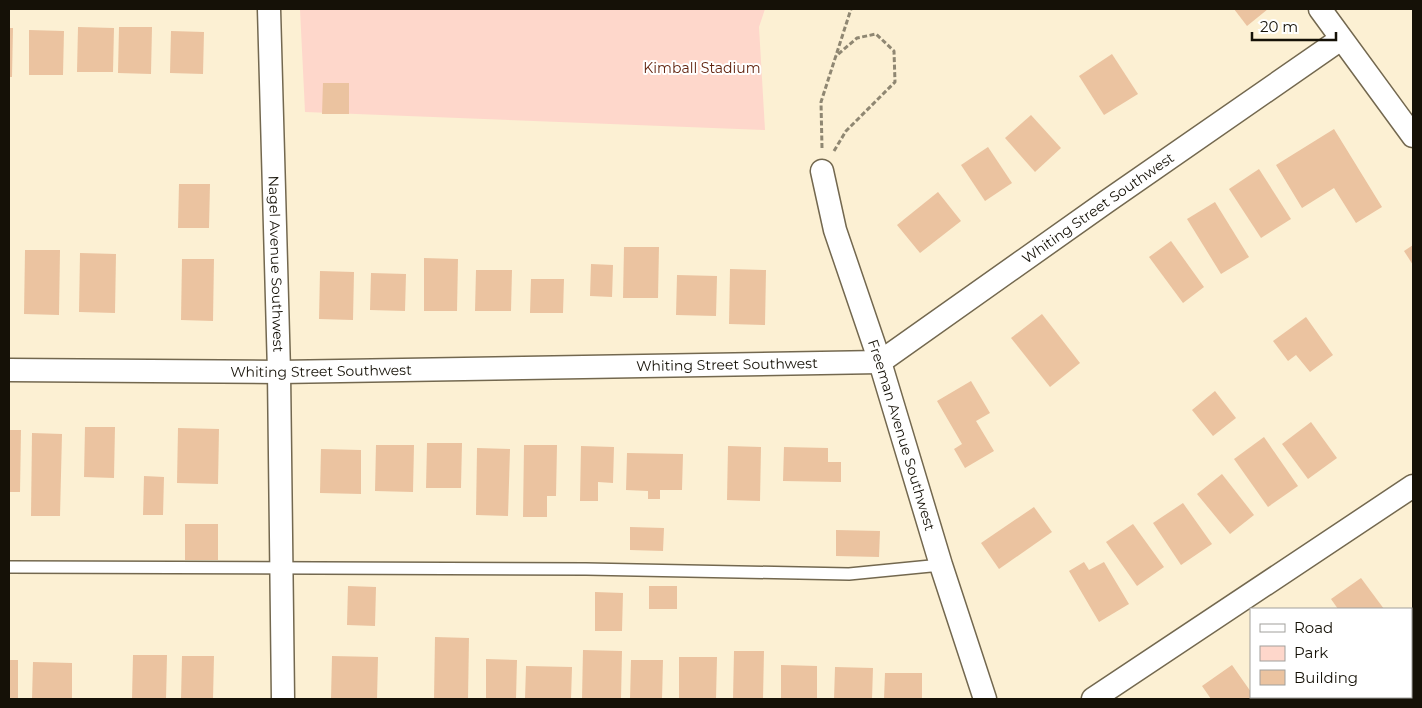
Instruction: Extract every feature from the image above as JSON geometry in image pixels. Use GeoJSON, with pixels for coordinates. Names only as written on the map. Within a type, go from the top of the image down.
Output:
{"type":"FeatureCollection","features":[{"type":"Feature","properties":{"kind":"street","name":"Nagel Avenue Southwest"},"geometry":{"type":"LineString","coordinates":[[269,9],[279,372],[283,699]]}},
{"type":"Feature","properties":{"kind":"street"},"geometry":{"type":"LineString","coordinates":[[1320,9],[1413,136]]}},
{"type":"Feature","properties":{"kind":"street","name":"Whiting Street Southwest"},"geometry":{"type":"LineString","coordinates":[[9,370],[279,372],[880,362],[1341,39]]}},
{"type":"Feature","properties":{"kind":"street","name":"Freeman Avenue Southwest"},"geometry":{"type":"LineString","coordinates":[[822,171],[835,230],[880,362],[941,565],[985,699]]}},
{"type":"Feature","properties":{"kind":"street"},"geometry":{"type":"LineString","coordinates":[[1093,699],[1413,486]]}},
{"type":"Feature","properties":{"kind":"lane"},"geometry":{"type":"LineString","coordinates":[[9,567],[576,569],[849,574],[941,565]]}},
{"type":"Feature","properties":{"kind":"path"},"geometry":{"type":"LineString","coordinates":[[822,171],[821,102],[851,9]]}},
{"type":"Feature","properties":{"kind":"path"},"geometry":{"type":"LineString","coordinates":[[822,171],[846,131],[894,82],[894,51],[876,34],[857,38],[836,56]]}},
{"type":"Feature","properties":{"kind":"green space","name":"Kimball Stadium"},"geometry":{"type":"Polygon","coordinates":[[[300,9],[765,9],[759,27],[765,130],[305,112],[300,9]]]}},
{"type":"Feature","properties":{"kind":"building"},"geometry":{"type":"Polygon","coordinates":[[[1234,9],[1268,9],[1247,26],[1234,9]]]}},
{"type":"Feature","properties":{"kind":"building"},"geometry":{"type":"Polygon","coordinates":[[[78,27],[114,28],[113,72],[77,72],[78,27]]]}},
{"type":"Feature","properties":{"kind":"building"},"geometry":{"type":"Polygon","coordinates":[[[119,27],[152,27],[151,74],[118,73],[119,27]]]}},
{"type":"Feature","properties":{"kind":"building"},"geometry":{"type":"Polygon","coordinates":[[[9,28],[13,28],[12,77],[9,77],[9,28]]]}},
{"type":"Feature","properties":{"kind":"building"},"geometry":{"type":"Polygon","coordinates":[[[29,30],[64,31],[63,75],[29,75],[29,30]]]}},
{"type":"Feature","properties":{"kind":"building"},"geometry":{"type":"Polygon","coordinates":[[[171,31],[204,32],[203,74],[170,73],[171,31]]]}},
{"type":"Feature","properties":{"kind":"building"},"geometry":{"type":"Polygon","coordinates":[[[1112,54],[1138,94],[1104,115],[1079,76],[1112,54]]]}},
{"type":"Feature","properties":{"kind":"building"},"geometry":{"type":"Polygon","coordinates":[[[323,83],[349,83],[349,114],[322,114],[323,83]]]}},
{"type":"Feature","properties":{"kind":"building"},"geometry":{"type":"Polygon","coordinates":[[[1031,115],[1061,148],[1035,172],[1005,138],[1031,115]]]}},
{"type":"Feature","properties":{"kind":"building"},"geometry":{"type":"Polygon","coordinates":[[[1334,129],[1382,207],[1356,223],[1334,188],[1302,208],[1276,165],[1334,129]]]}},
{"type":"Feature","properties":{"kind":"building"},"geometry":{"type":"Polygon","coordinates":[[[988,147],[1012,183],[985,201],[961,165],[988,147]]]}},
{"type":"Feature","properties":{"kind":"building"},"geometry":{"type":"Polygon","coordinates":[[[1259,169],[1291,219],[1261,238],[1229,189],[1259,169]]]}},
{"type":"Feature","properties":{"kind":"building"},"geometry":{"type":"Polygon","coordinates":[[[179,184],[210,184],[209,228],[178,228],[179,184]]]}},
{"type":"Feature","properties":{"kind":"building"},"geometry":{"type":"Polygon","coordinates":[[[938,192],[961,221],[920,253],[897,225],[938,192]]]}},
{"type":"Feature","properties":{"kind":"building"},"geometry":{"type":"Polygon","coordinates":[[[1215,202],[1249,257],[1221,274],[1187,219],[1215,202]]]}},
{"type":"Feature","properties":{"kind":"building"},"geometry":{"type":"Polygon","coordinates":[[[1171,241],[1204,287],[1183,303],[1149,257],[1171,241]]]}},
{"type":"Feature","properties":{"kind":"building"},"geometry":{"type":"Polygon","coordinates":[[[1413,245],[1413,265],[1404,251],[1413,245]]]}},
{"type":"Feature","properties":{"kind":"building"},"geometry":{"type":"Polygon","coordinates":[[[624,247],[659,247],[658,298],[623,298],[624,247]]]}},
{"type":"Feature","properties":{"kind":"building"},"geometry":{"type":"Polygon","coordinates":[[[25,250],[60,250],[59,315],[24,314],[25,250]]]}},
{"type":"Feature","properties":{"kind":"building"},"geometry":{"type":"Polygon","coordinates":[[[80,253],[116,254],[115,313],[79,312],[80,253]]]}},
{"type":"Feature","properties":{"kind":"building"},"geometry":{"type":"Polygon","coordinates":[[[424,258],[458,259],[457,311],[424,311],[424,258]]]}},
{"type":"Feature","properties":{"kind":"building"},"geometry":{"type":"Polygon","coordinates":[[[182,259],[214,259],[213,321],[181,320],[182,259]]]}},
{"type":"Feature","properties":{"kind":"building"},"geometry":{"type":"Polygon","coordinates":[[[591,264],[613,265],[612,297],[590,296],[591,264]]]}},
{"type":"Feature","properties":{"kind":"building"},"geometry":{"type":"Polygon","coordinates":[[[730,269],[766,270],[765,325],[729,324],[730,269]]]}},
{"type":"Feature","properties":{"kind":"building"},"geometry":{"type":"Polygon","coordinates":[[[476,270],[512,270],[511,311],[475,311],[476,270]]]}},
{"type":"Feature","properties":{"kind":"building"},"geometry":{"type":"Polygon","coordinates":[[[320,271],[354,272],[353,320],[319,319],[320,271]]]}},
{"type":"Feature","properties":{"kind":"building"},"geometry":{"type":"Polygon","coordinates":[[[371,273],[406,274],[405,311],[370,310],[371,273]]]}},
{"type":"Feature","properties":{"kind":"building"},"geometry":{"type":"Polygon","coordinates":[[[677,275],[717,276],[716,316],[676,315],[677,275]]]}},
{"type":"Feature","properties":{"kind":"building"},"geometry":{"type":"Polygon","coordinates":[[[531,279],[564,279],[563,313],[530,313],[531,279]]]}},
{"type":"Feature","properties":{"kind":"building"},"geometry":{"type":"Polygon","coordinates":[[[1042,314],[1080,363],[1050,387],[1011,338],[1042,314]]]}},
{"type":"Feature","properties":{"kind":"building"},"geometry":{"type":"Polygon","coordinates":[[[1306,317],[1333,355],[1310,372],[1296,355],[1288,361],[1273,341],[1306,317]]]}},
{"type":"Feature","properties":{"kind":"building"},"geometry":{"type":"Polygon","coordinates":[[[971,381],[990,413],[976,421],[994,451],[965,468],[954,449],[962,444],[937,401],[971,381]]]}},
{"type":"Feature","properties":{"kind":"building"},"geometry":{"type":"Polygon","coordinates":[[[1215,391],[1236,418],[1213,436],[1192,410],[1215,391]]]}},
{"type":"Feature","properties":{"kind":"building"},"geometry":{"type":"Polygon","coordinates":[[[1311,422],[1337,458],[1308,479],[1282,444],[1311,422]]]}},
{"type":"Feature","properties":{"kind":"building"},"geometry":{"type":"Polygon","coordinates":[[[85,427],[115,427],[114,478],[84,477],[85,427]]]}},
{"type":"Feature","properties":{"kind":"building"},"geometry":{"type":"Polygon","coordinates":[[[178,428],[219,429],[218,484],[177,483],[178,428]]]}},
{"type":"Feature","properties":{"kind":"building"},"geometry":{"type":"Polygon","coordinates":[[[9,430],[21,430],[20,492],[9,492],[9,430]]]}},
{"type":"Feature","properties":{"kind":"building"},"geometry":{"type":"Polygon","coordinates":[[[32,433],[62,434],[60,516],[31,516],[32,433]]]}},
{"type":"Feature","properties":{"kind":"building"},"geometry":{"type":"Polygon","coordinates":[[[1264,437],[1298,486],[1268,507],[1234,459],[1264,437]]]}},
{"type":"Feature","properties":{"kind":"building"},"geometry":{"type":"Polygon","coordinates":[[[427,443],[462,443],[461,488],[426,488],[427,443]]]}},
{"type":"Feature","properties":{"kind":"building"},"geometry":{"type":"Polygon","coordinates":[[[376,445],[414,445],[413,492],[375,491],[376,445]]]}},
{"type":"Feature","properties":{"kind":"building"},"geometry":{"type":"Polygon","coordinates":[[[524,445],[557,445],[556,496],[547,496],[547,517],[523,517],[524,445]]]}},
{"type":"Feature","properties":{"kind":"building"},"geometry":{"type":"Polygon","coordinates":[[[581,446],[614,447],[613,483],[598,482],[598,501],[580,501],[581,446]]]}},
{"type":"Feature","properties":{"kind":"building"},"geometry":{"type":"Polygon","coordinates":[[[728,446],[761,447],[760,501],[727,500],[728,446]]]}},
{"type":"Feature","properties":{"kind":"building"},"geometry":{"type":"Polygon","coordinates":[[[784,447],[828,448],[828,462],[841,462],[841,482],[783,481],[784,447]]]}},
{"type":"Feature","properties":{"kind":"building"},"geometry":{"type":"Polygon","coordinates":[[[477,448],[510,449],[508,516],[476,515],[477,448]]]}},
{"type":"Feature","properties":{"kind":"building"},"geometry":{"type":"Polygon","coordinates":[[[321,449],[361,450],[361,494],[320,493],[321,449]]]}},
{"type":"Feature","properties":{"kind":"building"},"geometry":{"type":"Polygon","coordinates":[[[627,453],[683,454],[682,490],[660,490],[660,499],[648,499],[648,491],[626,490],[627,453]]]}},
{"type":"Feature","properties":{"kind":"building"},"geometry":{"type":"Polygon","coordinates":[[[1222,474],[1254,515],[1230,534],[1197,494],[1222,474]]]}},
{"type":"Feature","properties":{"kind":"building"},"geometry":{"type":"Polygon","coordinates":[[[144,476],[164,477],[163,515],[143,515],[144,476]]]}},
{"type":"Feature","properties":{"kind":"building"},"geometry":{"type":"Polygon","coordinates":[[[1183,503],[1212,544],[1181,565],[1153,523],[1183,503]]]}},
{"type":"Feature","properties":{"kind":"building"},"geometry":{"type":"Polygon","coordinates":[[[1034,507],[1052,532],[999,569],[981,543],[1034,507]]]}},
{"type":"Feature","properties":{"kind":"building"},"geometry":{"type":"Polygon","coordinates":[[[185,524],[218,524],[218,560],[185,560],[185,524]]]}},
{"type":"Feature","properties":{"kind":"building"},"geometry":{"type":"Polygon","coordinates":[[[1133,524],[1164,567],[1137,586],[1106,542],[1133,524]]]}},
{"type":"Feature","properties":{"kind":"building"},"geometry":{"type":"Polygon","coordinates":[[[630,527],[664,528],[663,551],[630,550],[630,527]]]}},
{"type":"Feature","properties":{"kind":"building"},"geometry":{"type":"Polygon","coordinates":[[[836,530],[880,531],[879,557],[836,556],[836,530]]]}},
{"type":"Feature","properties":{"kind":"building"},"geometry":{"type":"Polygon","coordinates":[[[1084,562],[1089,570],[1104,562],[1129,604],[1099,622],[1069,571],[1084,562]]]}},
{"type":"Feature","properties":{"kind":"building"},"geometry":{"type":"Polygon","coordinates":[[[1361,578],[1383,608],[1337,608],[1331,599],[1361,578]]]}},
{"type":"Feature","properties":{"kind":"building"},"geometry":{"type":"Polygon","coordinates":[[[348,586],[376,587],[375,626],[347,625],[348,586]]]}},
{"type":"Feature","properties":{"kind":"building"},"geometry":{"type":"Polygon","coordinates":[[[649,586],[677,586],[677,609],[649,609],[649,586]]]}},
{"type":"Feature","properties":{"kind":"building"},"geometry":{"type":"Polygon","coordinates":[[[595,592],[623,593],[622,631],[595,631],[595,592]]]}},
{"type":"Feature","properties":{"kind":"building"},"geometry":{"type":"Polygon","coordinates":[[[435,637],[469,638],[468,699],[434,699],[435,637]]]}},
{"type":"Feature","properties":{"kind":"building"},"geometry":{"type":"Polygon","coordinates":[[[583,650],[622,651],[621,699],[582,699],[583,650]]]}},
{"type":"Feature","properties":{"kind":"building"},"geometry":{"type":"Polygon","coordinates":[[[734,651],[764,651],[763,699],[733,699],[734,651]]]}},
{"type":"Feature","properties":{"kind":"building"},"geometry":{"type":"Polygon","coordinates":[[[133,655],[167,655],[166,699],[132,699],[133,655]]]}},
{"type":"Feature","properties":{"kind":"building"},"geometry":{"type":"Polygon","coordinates":[[[182,656],[214,656],[213,699],[181,699],[182,656]]]}},
{"type":"Feature","properties":{"kind":"building"},"geometry":{"type":"Polygon","coordinates":[[[332,656],[378,657],[377,699],[331,699],[332,656]]]}},
{"type":"Feature","properties":{"kind":"building"},"geometry":{"type":"Polygon","coordinates":[[[679,657],[717,657],[716,699],[679,699],[679,657]]]}},
{"type":"Feature","properties":{"kind":"building"},"geometry":{"type":"Polygon","coordinates":[[[486,659],[517,660],[516,699],[486,699],[486,659]]]}},
{"type":"Feature","properties":{"kind":"building"},"geometry":{"type":"Polygon","coordinates":[[[9,660],[18,660],[18,699],[9,699],[9,660]]]}},
{"type":"Feature","properties":{"kind":"building"},"geometry":{"type":"Polygon","coordinates":[[[631,660],[663,660],[662,699],[630,699],[631,660]]]}},
{"type":"Feature","properties":{"kind":"building"},"geometry":{"type":"Polygon","coordinates":[[[33,662],[72,663],[72,699],[32,699],[33,662]]]}},
{"type":"Feature","properties":{"kind":"building"},"geometry":{"type":"Polygon","coordinates":[[[781,665],[817,666],[817,699],[781,699],[781,665]]]}},
{"type":"Feature","properties":{"kind":"building"},"geometry":{"type":"Polygon","coordinates":[[[1232,665],[1250,691],[1250,698],[1256,699],[1211,699],[1202,686],[1232,665]]]}},
{"type":"Feature","properties":{"kind":"building"},"geometry":{"type":"Polygon","coordinates":[[[526,666],[572,667],[571,699],[525,699],[526,666]]]}},
{"type":"Feature","properties":{"kind":"building"},"geometry":{"type":"Polygon","coordinates":[[[835,667],[873,668],[872,699],[834,699],[835,667]]]}},
{"type":"Feature","properties":{"kind":"building"},"geometry":{"type":"Polygon","coordinates":[[[885,673],[922,673],[922,699],[884,699],[885,673]]]}}]}
